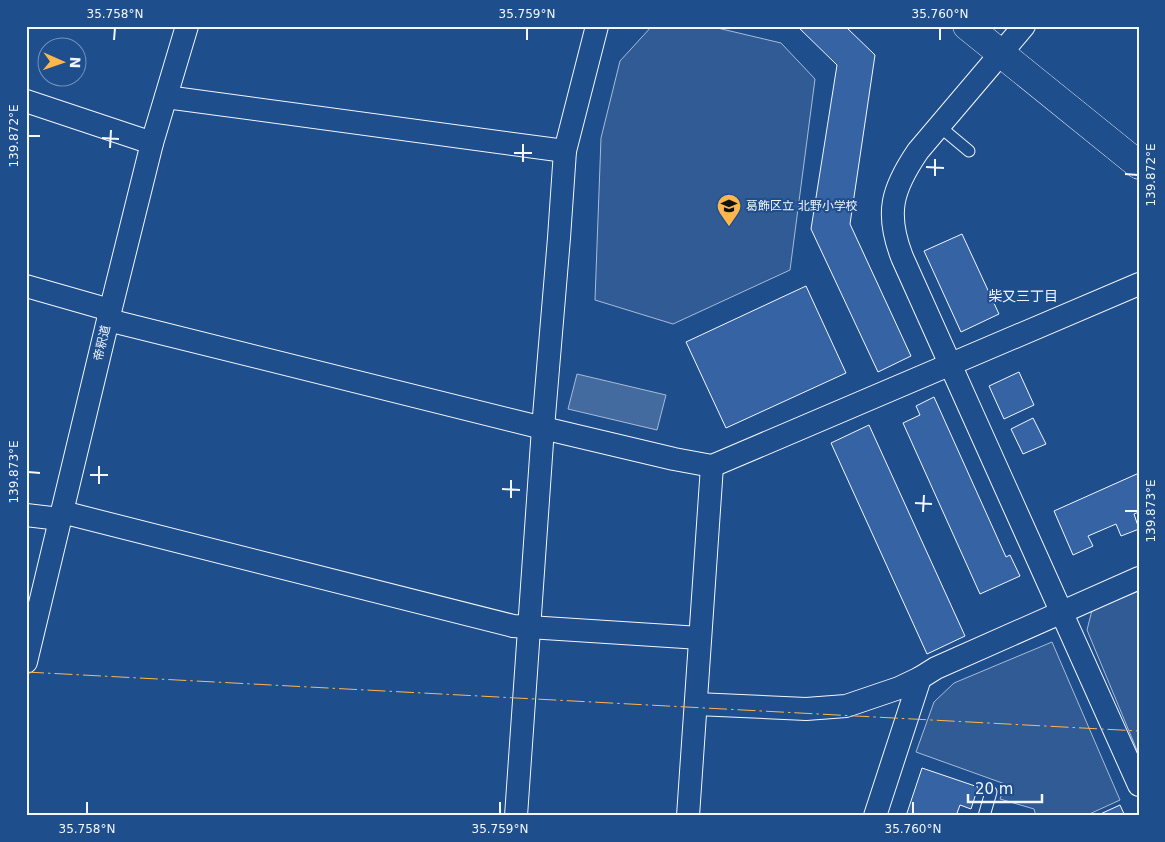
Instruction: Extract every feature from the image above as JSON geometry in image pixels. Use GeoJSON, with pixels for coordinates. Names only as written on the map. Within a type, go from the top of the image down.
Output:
{"type":"FeatureCollection","features":[{"type":"Feature","properties":{"kind":"street","name":"帝釈道"},"geometry":{"type":"LineString","coordinates":[[26,662],[152,143],[187,26]]}},
{"type":"Feature","properties":{"kind":"street"},"geometry":{"type":"LineString","coordinates":[[516,816],[543,428],[565,151],[597,26]]}},
{"type":"Feature","properties":{"kind":"street"},"geometry":{"type":"LineString","coordinates":[[967,26],[1139,165]]}},
{"type":"Feature","properties":{"kind":"street"},"geometry":{"type":"LineString","coordinates":[[1024,26],[918,151],[899,182],[895,196],[893,226],[900,251],[950,365],[1139,785]]}},
{"type":"Feature","properties":{"kind":"street"},"geometry":{"type":"LineString","coordinates":[[166,97],[565,151]]}},
{"type":"Feature","properties":{"kind":"street"},"geometry":{"type":"LineString","coordinates":[[26,101],[152,143]]}},
{"type":"Feature","properties":{"kind":"street"},"geometry":{"type":"LineString","coordinates":[[26,286],[109,315],[543,428],[674,459],[712,466],[1139,284]]}},
{"type":"Feature","properties":{"kind":"street"},"geometry":{"type":"LineString","coordinates":[[688,816],[712,466]]}},
{"type":"Feature","properties":{"kind":"street"},"geometry":{"type":"LineString","coordinates":[[26,515],[61,515],[513,626],[700,638]]}},
{"type":"Feature","properties":{"kind":"street"},"geometry":{"type":"LineString","coordinates":[[696,704],[806,710],[846,706],[899,688],[936,668],[1139,578]]}},
{"type":"Feature","properties":{"kind":"street"},"geometry":{"type":"LineString","coordinates":[[875,816],[920,678]]}},
{"type":"Feature","properties":{"kind":"lane"},"geometry":{"type":"LineString","coordinates":[[939,126],[969,151]]}},
{"type":"Feature","properties":{"kind":"lane"},"geometry":{"type":"LineString","coordinates":[[984,816],[991,792]]}},
{"type":"Feature","properties":{"kind":"shaded area"},"geometry":{"type":"Polygon","coordinates":[[[652,26],[709,26],[781,43],[815,79],[790,270],[673,324],[595,300],[601,138],[620,61],[652,26]]]}},
{"type":"Feature","properties":{"kind":"shaded area"},"geometry":{"type":"Polygon","coordinates":[[[577,374],[666,395],[657,430],[568,409],[577,374]]]}},
{"type":"Feature","properties":{"kind":"shaded area"},"geometry":{"type":"Polygon","coordinates":[[[1139,591],[1139,755],[1087,630],[1092,610],[1139,591]]]}},
{"type":"Feature","properties":{"kind":"shaded area"},"geometry":{"type":"Polygon","coordinates":[[[1052,642],[1120,800],[1085,816],[1036,816],[1034,809],[1000,799],[1005,784],[916,752],[934,702],[954,683],[1052,642]]]}},
{"type":"Feature","properties":{"kind":"building"},"geometry":{"type":"Polygon","coordinates":[[[797,26],[848,26],[847,28],[875,55],[850,224],[911,356],[878,372],[811,229],[837,65],[797,26]]]}},
{"type":"Feature","properties":{"kind":"building"},"geometry":{"type":"Polygon","coordinates":[[[962,234],[999,314],[961,332],[924,251],[962,234]]]}},
{"type":"Feature","properties":{"kind":"building"},"geometry":{"type":"Polygon","coordinates":[[[806,286],[846,373],[726,428],[686,342],[806,286]]]}},
{"type":"Feature","properties":{"kind":"building"},"geometry":{"type":"Polygon","coordinates":[[[1019,372],[1034,405],[1004,419],[989,386],[1019,372]]]}},
{"type":"Feature","properties":{"kind":"building"},"geometry":{"type":"Polygon","coordinates":[[[934,397],[1006,557],[1010,555],[1020,576],[980,594],[903,423],[920,415],[916,406],[934,397]]]}},
{"type":"Feature","properties":{"kind":"building"},"geometry":{"type":"Polygon","coordinates":[[[1033,418],[1046,444],[1023,454],[1011,429],[1033,418]]]}},
{"type":"Feature","properties":{"kind":"building"},"geometry":{"type":"Polygon","coordinates":[[[869,425],[965,636],[927,654],[831,443],[869,425]]]}},
{"type":"Feature","properties":{"kind":"building"},"geometry":{"type":"Polygon","coordinates":[[[1139,473],[1139,512],[1134,514],[1139,529],[1121,536],[1116,524],[1088,536],[1093,546],[1073,555],[1054,511],[1139,473]]]}},
{"type":"Feature","properties":{"kind":"building"},"geometry":{"type":"Polygon","coordinates":[[[922,768],[978,787],[971,809],[960,805],[956,816],[906,816],[922,768]]]}},
{"type":"Feature","properties":{"kind":"building"},"geometry":{"type":"Polygon","coordinates":[[[1120,805],[1125,816],[1096,816],[1120,805]]]}},
{"type":"Feature","properties":{"kind":"power"},"geometry":{"type":"LineString","coordinates":[[26,672],[1139,731]]}},
{"type":"Feature","properties":{"kind":"place","name":"葛飾区立 北野小学校"},"geometry":{"type":"Point","coordinates":[729,227]}},
{"type":"Feature","properties":{"kind":"district","name":"柴又三丁目"},"geometry":{"type":"Point","coordinates":[1023,296]}}]}
